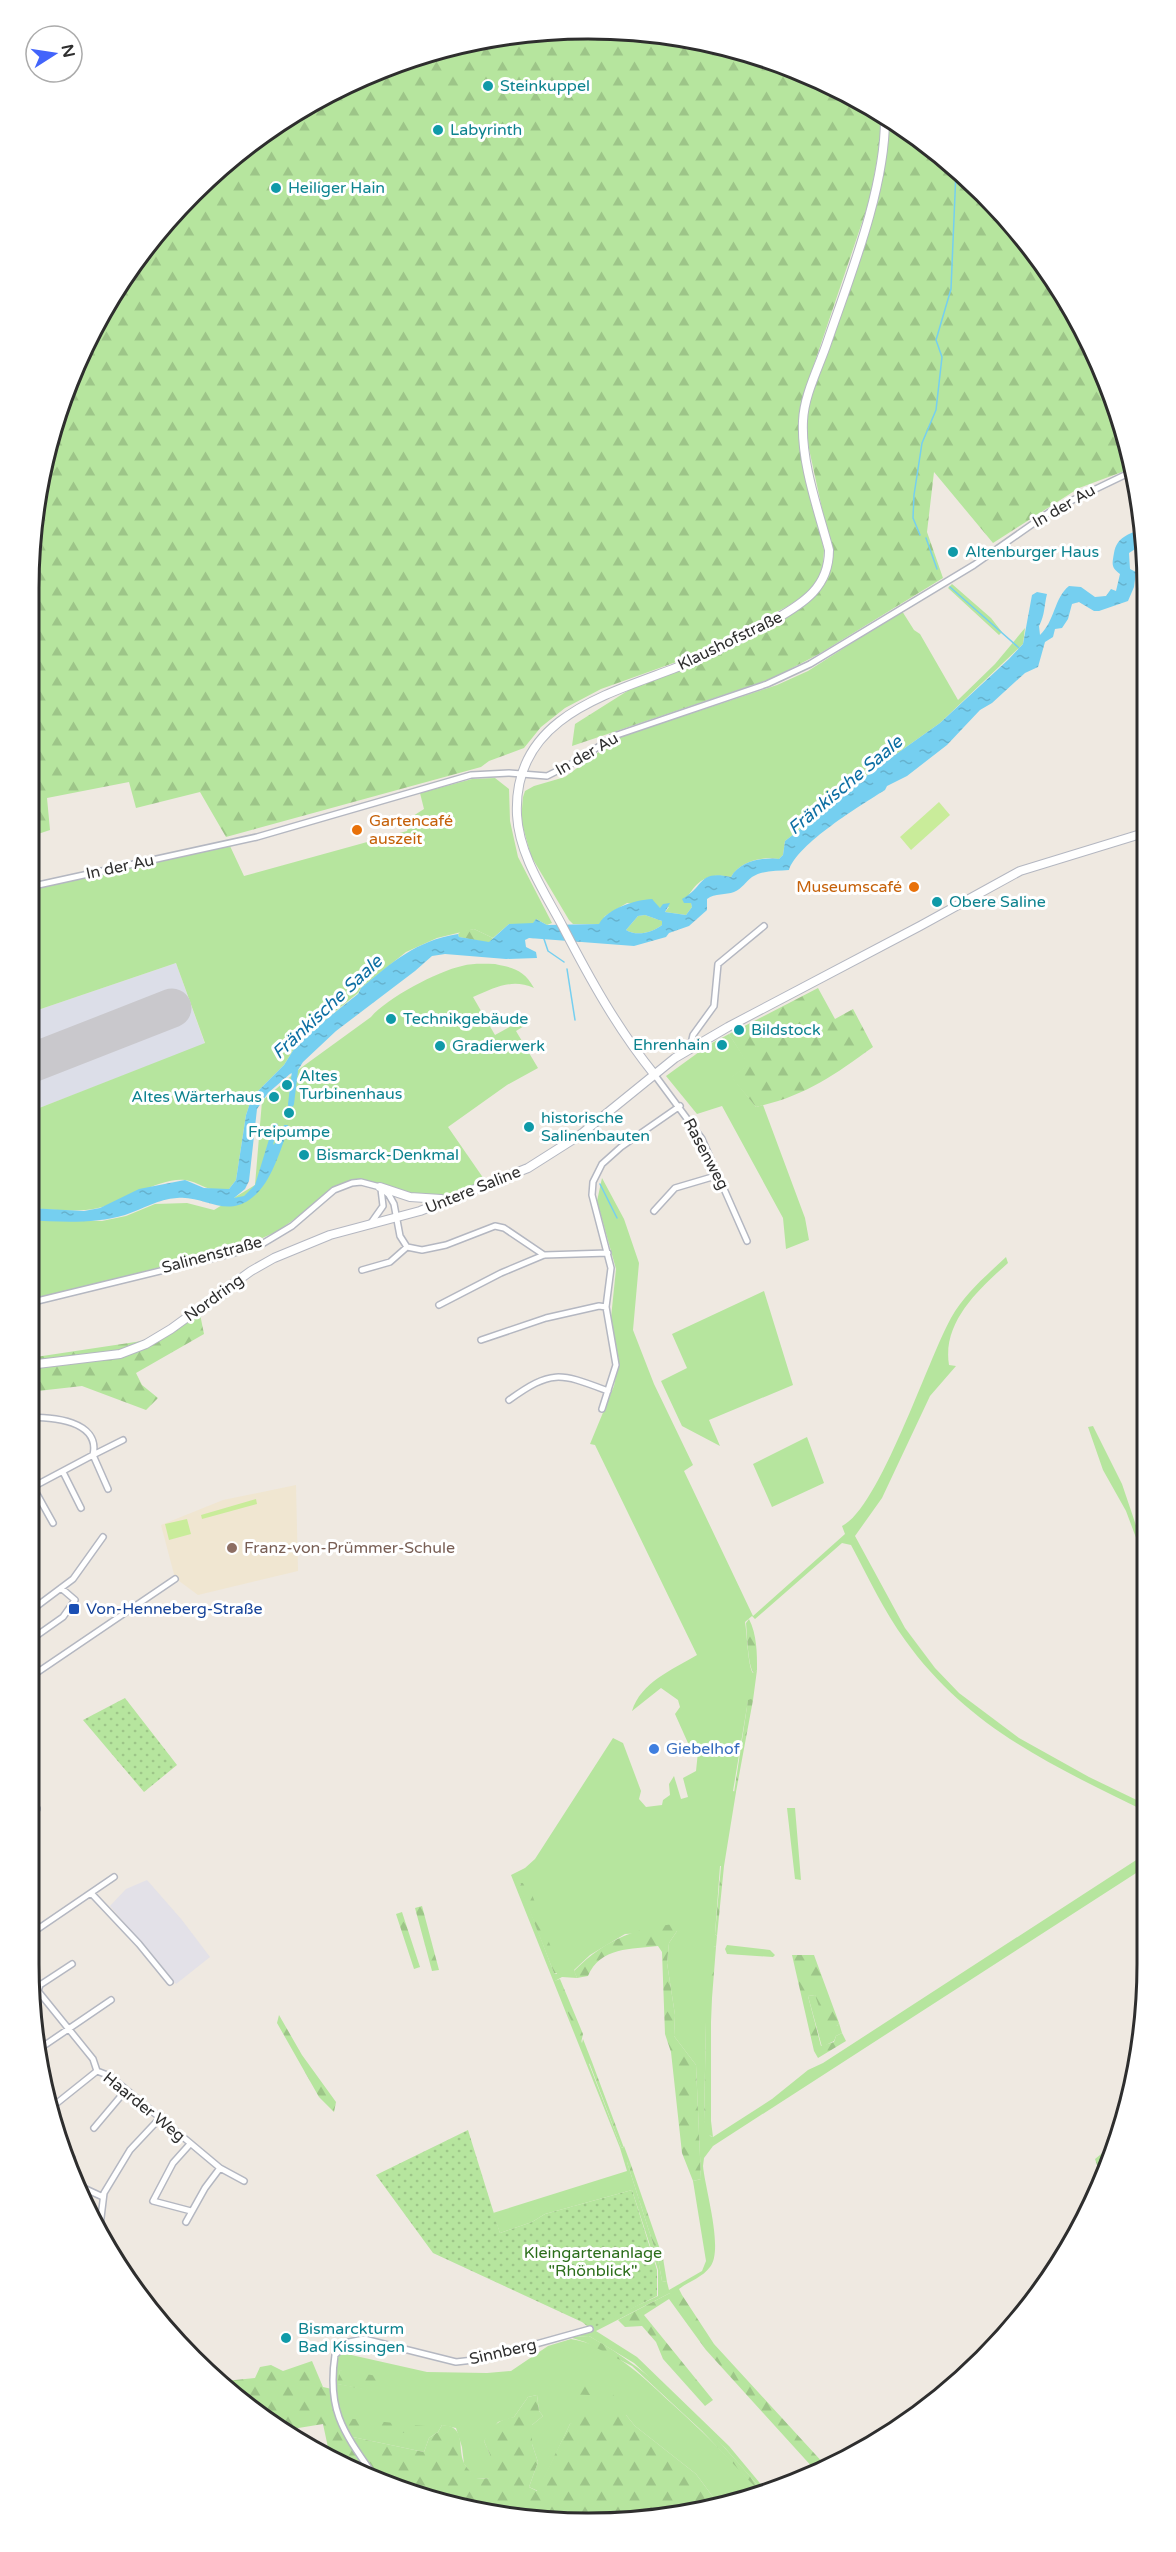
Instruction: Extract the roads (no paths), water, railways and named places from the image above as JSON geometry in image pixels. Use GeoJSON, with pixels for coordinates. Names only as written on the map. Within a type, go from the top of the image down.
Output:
{"type":"FeatureCollection","features":[{"type":"Feature","properties":{"kind":"main road","name":"Klaushofstraße"},"geometry":{"type":"LineString","coordinates":[[654,1074],[628,1041],[585,968],[534,873],[525,850],[517,815],[522,774],[532,752],[544,736],[579,707],[610,692],[695,661],[755,630],[812,596],[824,579],[829,550],[804,444],[803,419],[812,382],[847,285],[877,182],[883,155],[885,127]]}},
{"type":"Feature","properties":{"kind":"main road"},"geometry":{"type":"LineString","coordinates":[[690,1048],[1020,871],[1137,835]]}},
{"type":"Feature","properties":{"kind":"main road","name":"Untere Saline"},"geometry":{"type":"LineString","coordinates":[[397,1217],[420,1211],[445,1199],[497,1182],[528,1168],[580,1135],[654,1074],[690,1048]]}},
{"type":"Feature","properties":{"kind":"main road"},"geometry":{"type":"LineString","coordinates":[[380,1187],[410,1197],[445,1199]]}},
{"type":"Feature","properties":{"kind":"main road","name":"Nordring"},"geometry":{"type":"LineString","coordinates":[[39,1364],[120,1354],[146,1344],[171,1329],[251,1271],[274,1258],[321,1238],[397,1217]]}},
{"type":"Feature","properties":{"kind":"street","name":"In der Au"},"geometry":{"type":"LineString","coordinates":[[39,885],[257,837],[471,775],[508,773],[538,777],[553,774],[614,736],[767,684],[810,664],[974,565],[1054,509],[1125,475]]}},
{"type":"Feature","properties":{"kind":"street"},"geometry":{"type":"LineString","coordinates":[[690,1048],[693,1035],[714,1006],[718,964],[764,926]]}},
{"type":"Feature","properties":{"kind":"street","name":"Rasenweg"},"geometry":{"type":"LineString","coordinates":[[654,1074],[680,1106],[702,1139],[747,1241]]}},
{"type":"Feature","properties":{"kind":"street"},"geometry":{"type":"LineString","coordinates":[[602,1409],[616,1365],[606,1307],[611,1268],[592,1195],[593,1182],[602,1164],[621,1147],[680,1106]]}},
{"type":"Feature","properties":{"kind":"street"},"geometry":{"type":"LineString","coordinates":[[654,1211],[675,1188],[719,1175]]}},
{"type":"Feature","properties":{"kind":"street","name":"Salinenstraße"},"geometry":{"type":"LineString","coordinates":[[39,1300],[246,1249],[281,1233],[334,1190],[361,1182],[380,1187]]}},
{"type":"Feature","properties":{"kind":"street"},"geometry":{"type":"LineString","coordinates":[[380,1187],[389,1195],[397,1217],[400,1236],[406,1247]]}},
{"type":"Feature","properties":{"kind":"street"},"geometry":{"type":"LineString","coordinates":[[371,1224],[384,1206],[380,1187]]}},
{"type":"Feature","properties":{"kind":"street"},"geometry":{"type":"LineString","coordinates":[[406,1247],[422,1250],[446,1245],[495,1226],[504,1228],[544,1255]]}},
{"type":"Feature","properties":{"kind":"street"},"geometry":{"type":"LineString","coordinates":[[362,1270],[390,1262],[406,1247]]}},
{"type":"Feature","properties":{"kind":"street"},"geometry":{"type":"LineString","coordinates":[[439,1305],[501,1273],[544,1255],[608,1253]]}},
{"type":"Feature","properties":{"kind":"street"},"geometry":{"type":"LineString","coordinates":[[481,1340],[546,1318],[599,1306],[606,1307]]}},
{"type":"Feature","properties":{"kind":"street"},"geometry":{"type":"LineString","coordinates":[[508,1400],[531,1384],[556,1376],[569,1377],[608,1391]]}},
{"type":"Feature","properties":{"kind":"street"},"geometry":{"type":"LineString","coordinates":[[39,1418],[52,1417],[76,1425],[87,1432],[93,1440],[93,1455],[108,1489]]}},
{"type":"Feature","properties":{"kind":"street"},"geometry":{"type":"LineString","coordinates":[[39,1484],[123,1440]]}},
{"type":"Feature","properties":{"kind":"street"},"geometry":{"type":"LineString","coordinates":[[63,1472],[81,1508]]}},
{"type":"Feature","properties":{"kind":"street"},"geometry":{"type":"LineString","coordinates":[[39,1501],[53,1523]]}},
{"type":"Feature","properties":{"kind":"street"},"geometry":{"type":"LineString","coordinates":[[39,1604],[73,1579],[103,1537]]}},
{"type":"Feature","properties":{"kind":"street"},"geometry":{"type":"LineString","coordinates":[[39,1671],[175,1578]]}},
{"type":"Feature","properties":{"kind":"street"},"geometry":{"type":"LineString","coordinates":[[39,1633],[63,1617],[75,1600],[61,1588]]}},
{"type":"Feature","properties":{"kind":"street"},"geometry":{"type":"LineString","coordinates":[[39,1928],[114,1878]]}},
{"type":"Feature","properties":{"kind":"street"},"geometry":{"type":"LineString","coordinates":[[91,1893],[140,1944],[170,1982]]}},
{"type":"Feature","properties":{"kind":"street"},"geometry":{"type":"LineString","coordinates":[[40,1986],[72,1964]]}},
{"type":"Feature","properties":{"kind":"street","name":"Haarder Weg"},"geometry":{"type":"LineString","coordinates":[[40,1998],[93,2059],[97,2071],[104,2073],[126,2090],[220,2168],[244,2181]]}},
{"type":"Feature","properties":{"kind":"street"},"geometry":{"type":"LineString","coordinates":[[45,2045],[111,2000]]}},
{"type":"Feature","properties":{"kind":"street"},"geometry":{"type":"LineString","coordinates":[[57,2103],[97,2071]]}},
{"type":"Feature","properties":{"kind":"street"},"geometry":{"type":"LineString","coordinates":[[94,2128],[126,2090]]}},
{"type":"Feature","properties":{"kind":"street"},"geometry":{"type":"LineString","coordinates":[[101,2216],[103,2197],[130,2150],[159,2118]]}},
{"type":"Feature","properties":{"kind":"street"},"geometry":{"type":"LineString","coordinates":[[190,2144],[173,2163],[153,2201],[191,2211]]}},
{"type":"Feature","properties":{"kind":"street"},"geometry":{"type":"LineString","coordinates":[[186,2222],[220,2168]]}},
{"type":"Feature","properties":{"kind":"street"},"geometry":{"type":"LineString","coordinates":[[88,2190],[103,2197]]}},
{"type":"Feature","properties":{"kind":"street","name":"Sinnberg"},"geometry":{"type":"LineString","coordinates":[[368,2466],[343,2429],[333,2397],[335,2355],[350,2342],[364,2339],[456,2362],[482,2359],[590,2329]]}},
{"type":"Feature","properties":{"kind":"water"},"geometry":{"type":"Polygon","coordinates":[[[1134,533],[1136,549],[1129,553],[1130,569],[1136,572],[1134,587],[1128,601],[1099,611],[1094,611],[1079,602],[1072,604],[1068,619],[1062,628],[1055,629],[1053,637],[1045,642],[1038,667],[1025,673],[992,703],[980,710],[947,745],[907,776],[887,786],[885,790],[817,837],[794,860],[789,870],[761,873],[752,877],[734,892],[710,897],[707,899],[707,910],[689,926],[669,933],[666,937],[634,946],[529,938],[525,940],[526,947],[536,952],[537,958],[506,959],[445,954],[432,956],[336,1031],[303,1062],[298,1070],[268,1093],[257,1109],[249,1181],[245,1189],[234,1198],[244,1196],[255,1185],[274,1123],[278,1124],[273,1145],[279,1139],[284,1125],[288,1125],[287,1133],[268,1179],[249,1200],[240,1205],[222,1206],[196,1199],[177,1198],[157,1202],[125,1215],[101,1220],[39,1221],[39,1209],[84,1211],[100,1208],[139,1189],[185,1180],[204,1188],[229,1189],[236,1180],[246,1115],[252,1097],[284,1065],[299,1041],[358,994],[361,988],[417,947],[458,934],[459,937],[489,942],[509,924],[533,923],[536,919],[547,925],[599,924],[615,909],[630,903],[652,899],[660,908],[663,904],[670,903],[665,912],[686,915],[692,907],[691,903],[684,903],[682,899],[707,877],[720,875],[731,877],[740,867],[752,861],[779,859],[783,855],[785,841],[871,772],[940,723],[1009,659],[1023,644],[1032,595],[1037,592],[1047,594],[1039,626],[1040,635],[1049,623],[1060,597],[1069,586],[1081,587],[1095,597],[1106,596],[1111,589],[1116,591],[1120,574],[1113,565],[1115,548],[1128,535],[1134,533]],[[645,915],[638,916],[626,930],[645,933],[662,925],[662,921],[645,915]]]}},
{"type":"Feature","properties":{"kind":"waterway"},"geometry":{"type":"LineString","coordinates":[[920,535],[913,518],[914,495],[922,443],[936,410],[942,357],[936,340],[951,289],[956,180]]}},
{"type":"Feature","properties":{"kind":"waterway"},"geometry":{"type":"LineString","coordinates":[[926,538],[937,569]]}},
{"type":"Feature","properties":{"kind":"waterway"},"geometry":{"type":"LineString","coordinates":[[950,587],[1019,648]]}},
{"type":"Feature","properties":{"kind":"waterway"},"geometry":{"type":"LineString","coordinates":[[544,939],[548,951],[564,962]]}},
{"type":"Feature","properties":{"kind":"waterway"},"geometry":{"type":"LineString","coordinates":[[567,969],[575,1020]]}},
{"type":"Feature","properties":{"kind":"waterway"},"geometry":{"type":"LineString","coordinates":[[291,1104],[295,1071]]}},
{"type":"Feature","properties":{"kind":"waterway"},"geometry":{"type":"LineString","coordinates":[[600,1184],[617,1218]]}},
{"type":"Feature","properties":{"kind":"place","name":"Steinkuppel"},"geometry":{"type":"Point","coordinates":[488,86]}},
{"type":"Feature","properties":{"kind":"place","name":"Labyrinth"},"geometry":{"type":"Point","coordinates":[438,130]}},
{"type":"Feature","properties":{"kind":"place","name":"Heiliger Hain"},"geometry":{"type":"Point","coordinates":[276,188]}},
{"type":"Feature","properties":{"kind":"place","name":"Altenburger Haus"},"geometry":{"type":"Point","coordinates":[953,552]}},
{"type":"Feature","properties":{"kind":"place","name":"Gartencafé auszeit"},"geometry":{"type":"Point","coordinates":[357,830]}},
{"type":"Feature","properties":{"kind":"place","name":"Museumscafé"},"geometry":{"type":"Point","coordinates":[914,887]}},
{"type":"Feature","properties":{"kind":"place","name":"Obere Saline"},"geometry":{"type":"Point","coordinates":[937,902]}},
{"type":"Feature","properties":{"kind":"place","name":"Technikgebäude"},"geometry":{"type":"Point","coordinates":[391,1019]}},
{"type":"Feature","properties":{"kind":"place","name":"Bildstock"},"geometry":{"type":"Point","coordinates":[739,1030]}},
{"type":"Feature","properties":{"kind":"place","name":"Ehrenhain"},"geometry":{"type":"Point","coordinates":[722,1045]}},
{"type":"Feature","properties":{"kind":"place","name":"Gradierwerk"},"geometry":{"type":"Point","coordinates":[440,1046]}},
{"type":"Feature","properties":{"kind":"place","name":"Altes Turbinenhaus"},"geometry":{"type":"Point","coordinates":[287,1085]}},
{"type":"Feature","properties":{"kind":"place","name":"Altes Wärterhaus"},"geometry":{"type":"Point","coordinates":[274,1097]}},
{"type":"Feature","properties":{"kind":"place","name":"Freipumpe"},"geometry":{"type":"Point","coordinates":[289,1113]}},
{"type":"Feature","properties":{"kind":"place","name":"historische Salinenbauten"},"geometry":{"type":"Point","coordinates":[529,1127]}},
{"type":"Feature","properties":{"kind":"place","name":"Bismarck-Denkmal"},"geometry":{"type":"Point","coordinates":[304,1155]}},
{"type":"Feature","properties":{"kind":"place","name":"Franz-von-Prümmer-Schule"},"geometry":{"type":"Point","coordinates":[232,1548]}},
{"type":"Feature","properties":{"kind":"place","name":"Von-Henneberg-Straße"},"geometry":{"type":"Point","coordinates":[74,1609]}},
{"type":"Feature","properties":{"kind":"place","name":"Giebelhof"},"geometry":{"type":"Point","coordinates":[654,1749]}},
{"type":"Feature","properties":{"kind":"place","name":"Bismarckturm Bad Kissingen"},"geometry":{"type":"Point","coordinates":[286,2338]}},
{"type":"Feature","properties":{"kind":"water label","name":"Fränkische Saale"},"geometry":{"type":"Point","coordinates":[845,785]}},
{"type":"Feature","properties":{"kind":"water label","name":"Fränkische Saale"},"geometry":{"type":"Point","coordinates":[327,1007]}},
{"type":"Feature","properties":{"kind":"park label","name":"Kleingartenanlage \"Rhönblick\""},"geometry":{"type":"Point","coordinates":[593,2262]}}]}
